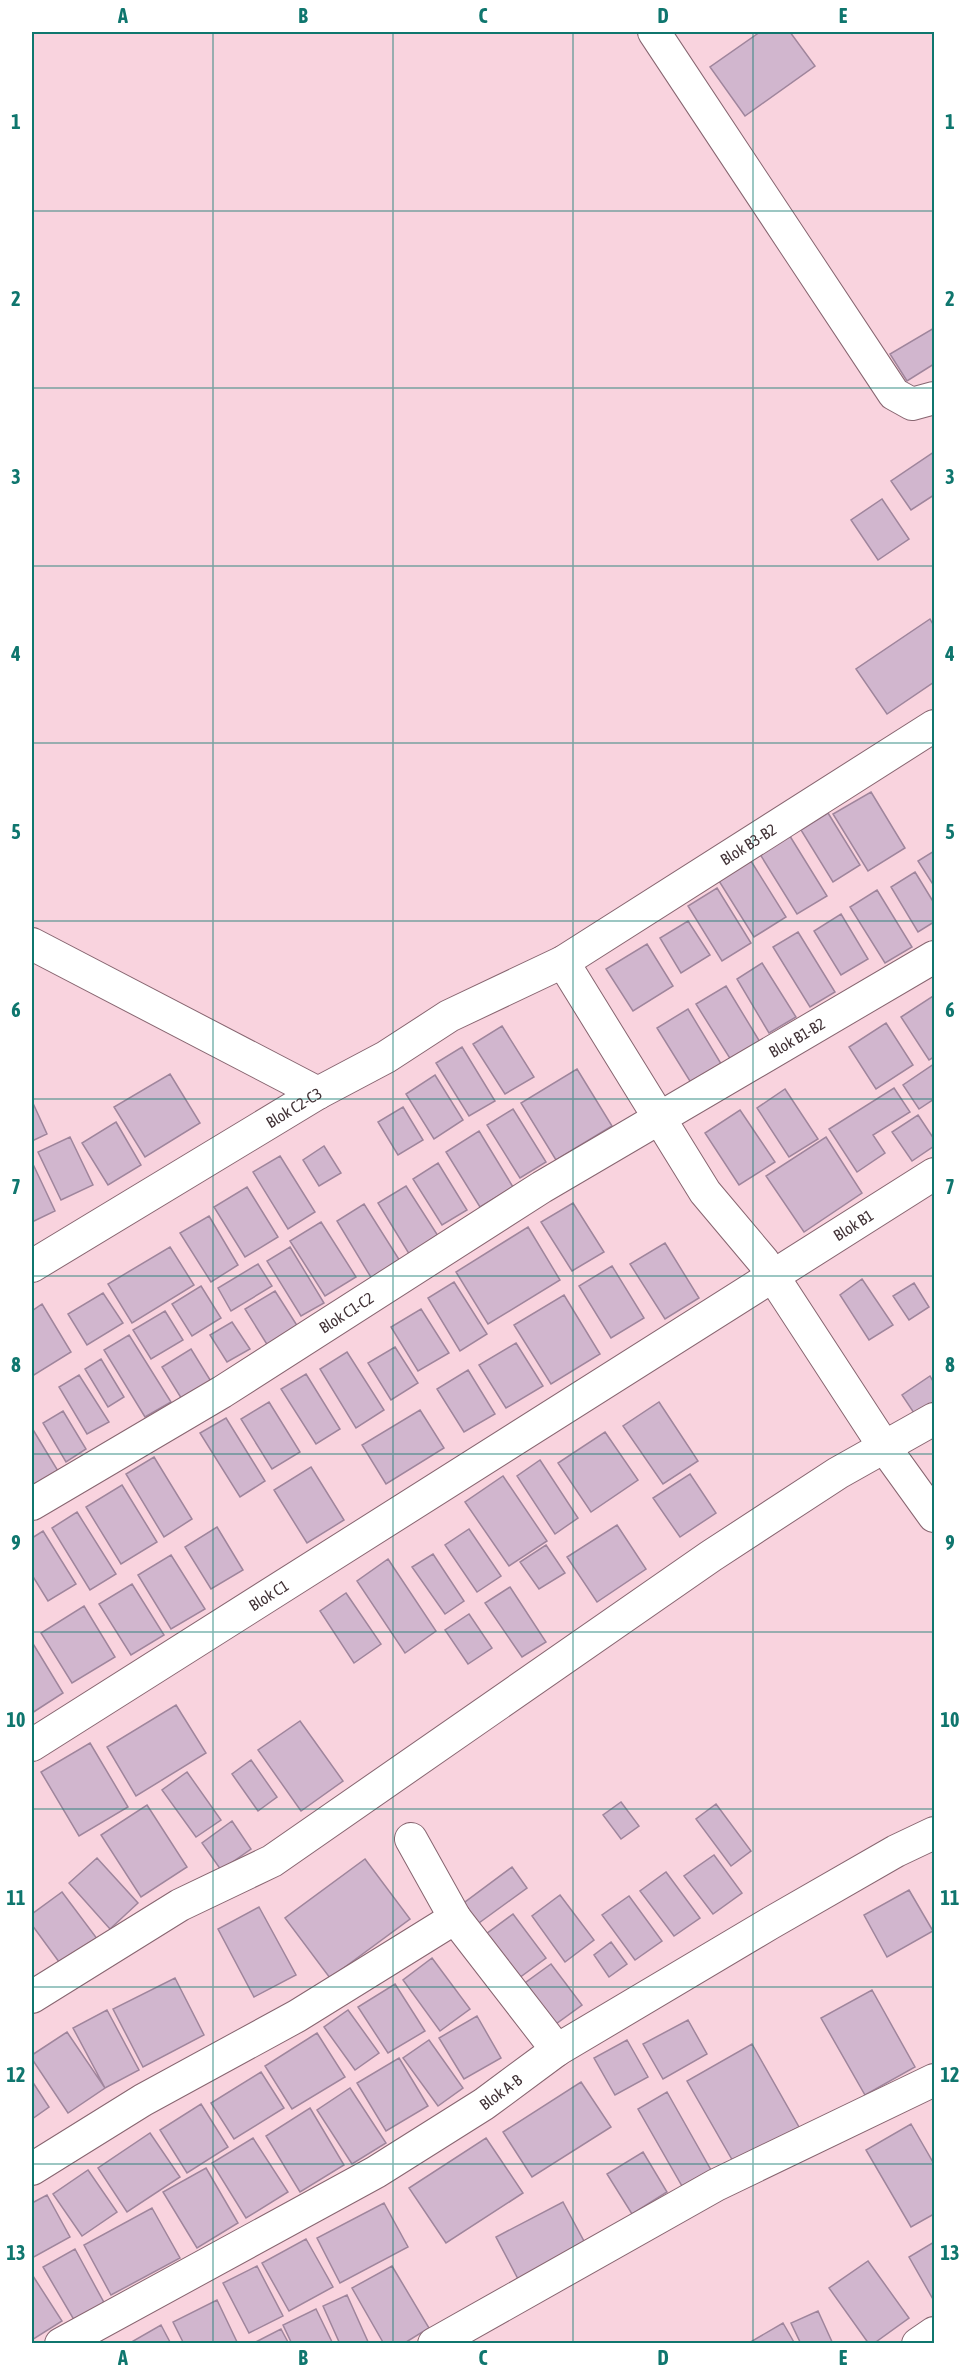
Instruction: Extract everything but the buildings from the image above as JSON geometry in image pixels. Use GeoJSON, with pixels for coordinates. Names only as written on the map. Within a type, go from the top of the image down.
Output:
{"type":"FeatureCollection","features":[{"type":"Feature","properties":{"kind":"street"},"geometry":{"type":"LineString","coordinates":[[654,32],[894,394],[912,404],[934,399]]}},
{"type":"Feature","properties":{"kind":"street","name":"Blok B3-B2"},"geometry":{"type":"LineString","coordinates":[[563,962],[934,726]]}},
{"type":"Feature","properties":{"kind":"street"},"geometry":{"type":"LineString","coordinates":[[32,944],[318,1093]]}},
{"type":"Feature","properties":{"kind":"street","name":"Blok B1-B2"},"geometry":{"type":"LineString","coordinates":[[659,1120],[934,957]]}},
{"type":"Feature","properties":{"kind":"street"},"geometry":{"type":"LineString","coordinates":[[563,962],[705,1192],[773,1278],[885,1448],[934,1516]]}},
{"type":"Feature","properties":{"kind":"street","name":"Blok C2-C3"},"geometry":{"type":"LineString","coordinates":[[32,1266],[318,1093],[386,1057],[449,1016],[563,962]]}},
{"type":"Feature","properties":{"kind":"street","name":"Blok C1-C2"},"geometry":{"type":"LineString","coordinates":[[32,1504],[232,1385],[542,1187],[659,1120]]}},
{"type":"Feature","properties":{"kind":"street","name":"Blok B1"},"geometry":{"type":"LineString","coordinates":[[507,1447],[934,1174]]}},
{"type":"Feature","properties":{"kind":"street"},"geometry":{"type":"LineString","coordinates":[[32,1997],[180,1905],[272,1861],[711,1556],[838,1473],[934,1419]]}},
{"type":"Feature","properties":{"kind":"street","name":"Blok C1"},"geometry":{"type":"LineString","coordinates":[[32,1745],[507,1447]]}},
{"type":"Feature","properties":{"kind":"street","name":"Blok A-B"},"geometry":{"type":"LineString","coordinates":[[61,2343],[376,2172],[484,2104],[557,2050],[896,1851],[934,1833]]}},
{"type":"Feature","properties":{"kind":"street"},"geometry":{"type":"LineString","coordinates":[[411,1839],[455,1918],[557,2050]]}},
{"type":"Feature","properties":{"kind":"street"},"geometry":{"type":"LineString","coordinates":[[32,2169],[143,2100],[297,2016],[455,1918]]}},
{"type":"Feature","properties":{"kind":"street"},"geometry":{"type":"LineString","coordinates":[[434,2343],[716,2185],[934,2080]]}},
{"type":"Feature","properties":{"kind":"street"},"geometry":{"type":"LineString","coordinates":[[918,2343],[934,2333]]}}]}
